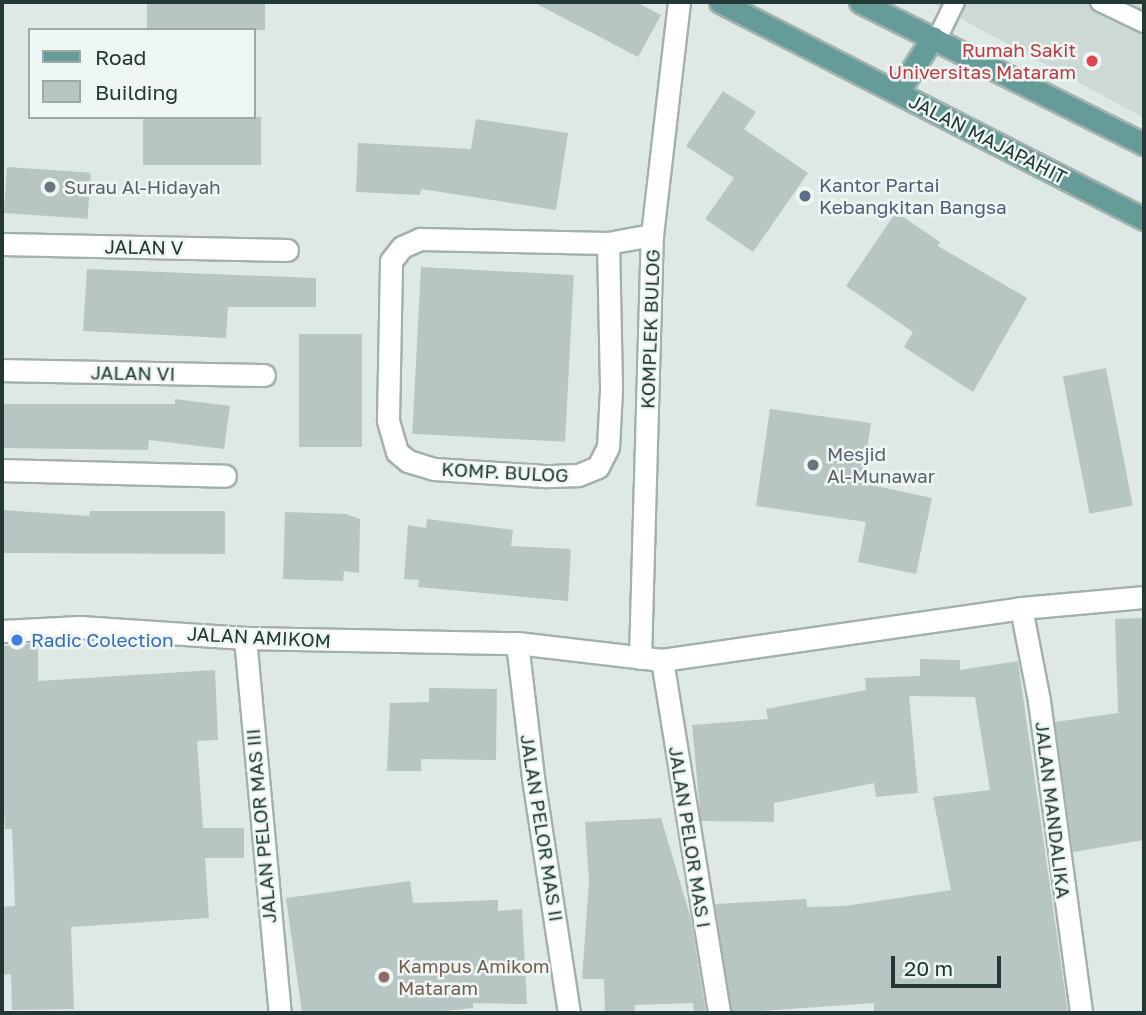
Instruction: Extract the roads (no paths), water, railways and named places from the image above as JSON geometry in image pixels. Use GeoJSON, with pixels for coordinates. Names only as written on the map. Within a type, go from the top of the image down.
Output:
{"type":"FeatureCollection","features":[{"type":"Feature","properties":{"kind":"main road","name":"JALAN MAJAPAHIT"},"geometry":{"type":"LineString","coordinates":[[720,2],[1144,219]]}},
{"type":"Feature","properties":{"kind":"main road"},"geometry":{"type":"LineString","coordinates":[[860,2],[1144,144]]}},
{"type":"Feature","properties":{"kind":"main road"},"geometry":{"type":"LineString","coordinates":[[898,92],[935,38]]}},
{"type":"Feature","properties":{"kind":"street","name":"KOMPLEK BULOG"},"geometry":{"type":"LineString","coordinates":[[640,658],[652,235],[679,2]]}},
{"type":"Feature","properties":{"kind":"street","name":"KOMP. BULOG"},"geometry":{"type":"LineString","coordinates":[[608,243],[611,390],[608,447],[598,467],[578,475],[544,476],[434,469],[408,461],[397,452],[388,420],[391,261],[402,247],[420,239],[608,243],[652,235]]}},
{"type":"Feature","properties":{"kind":"street","name":"JALAN V"},"geometry":{"type":"LineString","coordinates":[[2,244],[287,250]]}},
{"type":"Feature","properties":{"kind":"street","name":"JALAN VI"},"geometry":{"type":"LineString","coordinates":[[2,370],[264,376]]}},
{"type":"Feature","properties":{"kind":"street"},"geometry":{"type":"LineString","coordinates":[[2,470],[225,476]]}},
{"type":"Feature","properties":{"kind":"street","name":"JALAN AMIKOM"},"geometry":{"type":"LineString","coordinates":[[2,631],[80,627],[245,638],[517,643],[662,660],[1021,608],[1144,597]]}},
{"type":"Feature","properties":{"kind":"street","name":"JALAN MANDALIKA"},"geometry":{"type":"LineString","coordinates":[[1021,608],[1039,701],[1082,1013]]}},
{"type":"Feature","properties":{"kind":"street","name":"JALAN PELOR MAS III"},"geometry":{"type":"LineString","coordinates":[[245,638],[280,1013]]}},
{"type":"Feature","properties":{"kind":"street","name":"JALAN PELOR MAS II"},"geometry":{"type":"LineString","coordinates":[[517,643],[569,1013]]}},
{"type":"Feature","properties":{"kind":"street","name":"JALAN PELOR MAS I"},"geometry":{"type":"LineString","coordinates":[[662,660],[719,1013]]}},
{"type":"Feature","properties":{"kind":"lane"},"geometry":{"type":"LineString","coordinates":[[935,38],[955,2]]}},
{"type":"Feature","properties":{"kind":"lane"},"geometry":{"type":"LineString","coordinates":[[1100,2],[1144,23]]}},
{"type":"Feature","properties":{"kind":"place","name":"Rumah Sakit Universitas Mataram"},"geometry":{"type":"Point","coordinates":[1092,61]}},
{"type":"Feature","properties":{"kind":"place","name":"Surau Al-Hidayah"},"geometry":{"type":"Point","coordinates":[50,187]}},
{"type":"Feature","properties":{"kind":"place","name":"Kantor Partai Kebangkitan Bangsa"},"geometry":{"type":"Point","coordinates":[805,196]}},
{"type":"Feature","properties":{"kind":"place","name":"Mesjid Al-Munawar"},"geometry":{"type":"Point","coordinates":[813,465]}},
{"type":"Feature","properties":{"kind":"place","name":"Radic Colection"},"geometry":{"type":"Point","coordinates":[17,640]}},
{"type":"Feature","properties":{"kind":"place","name":"Kampus Amikom Mataram"},"geometry":{"type":"Point","coordinates":[384,977]}}]}
